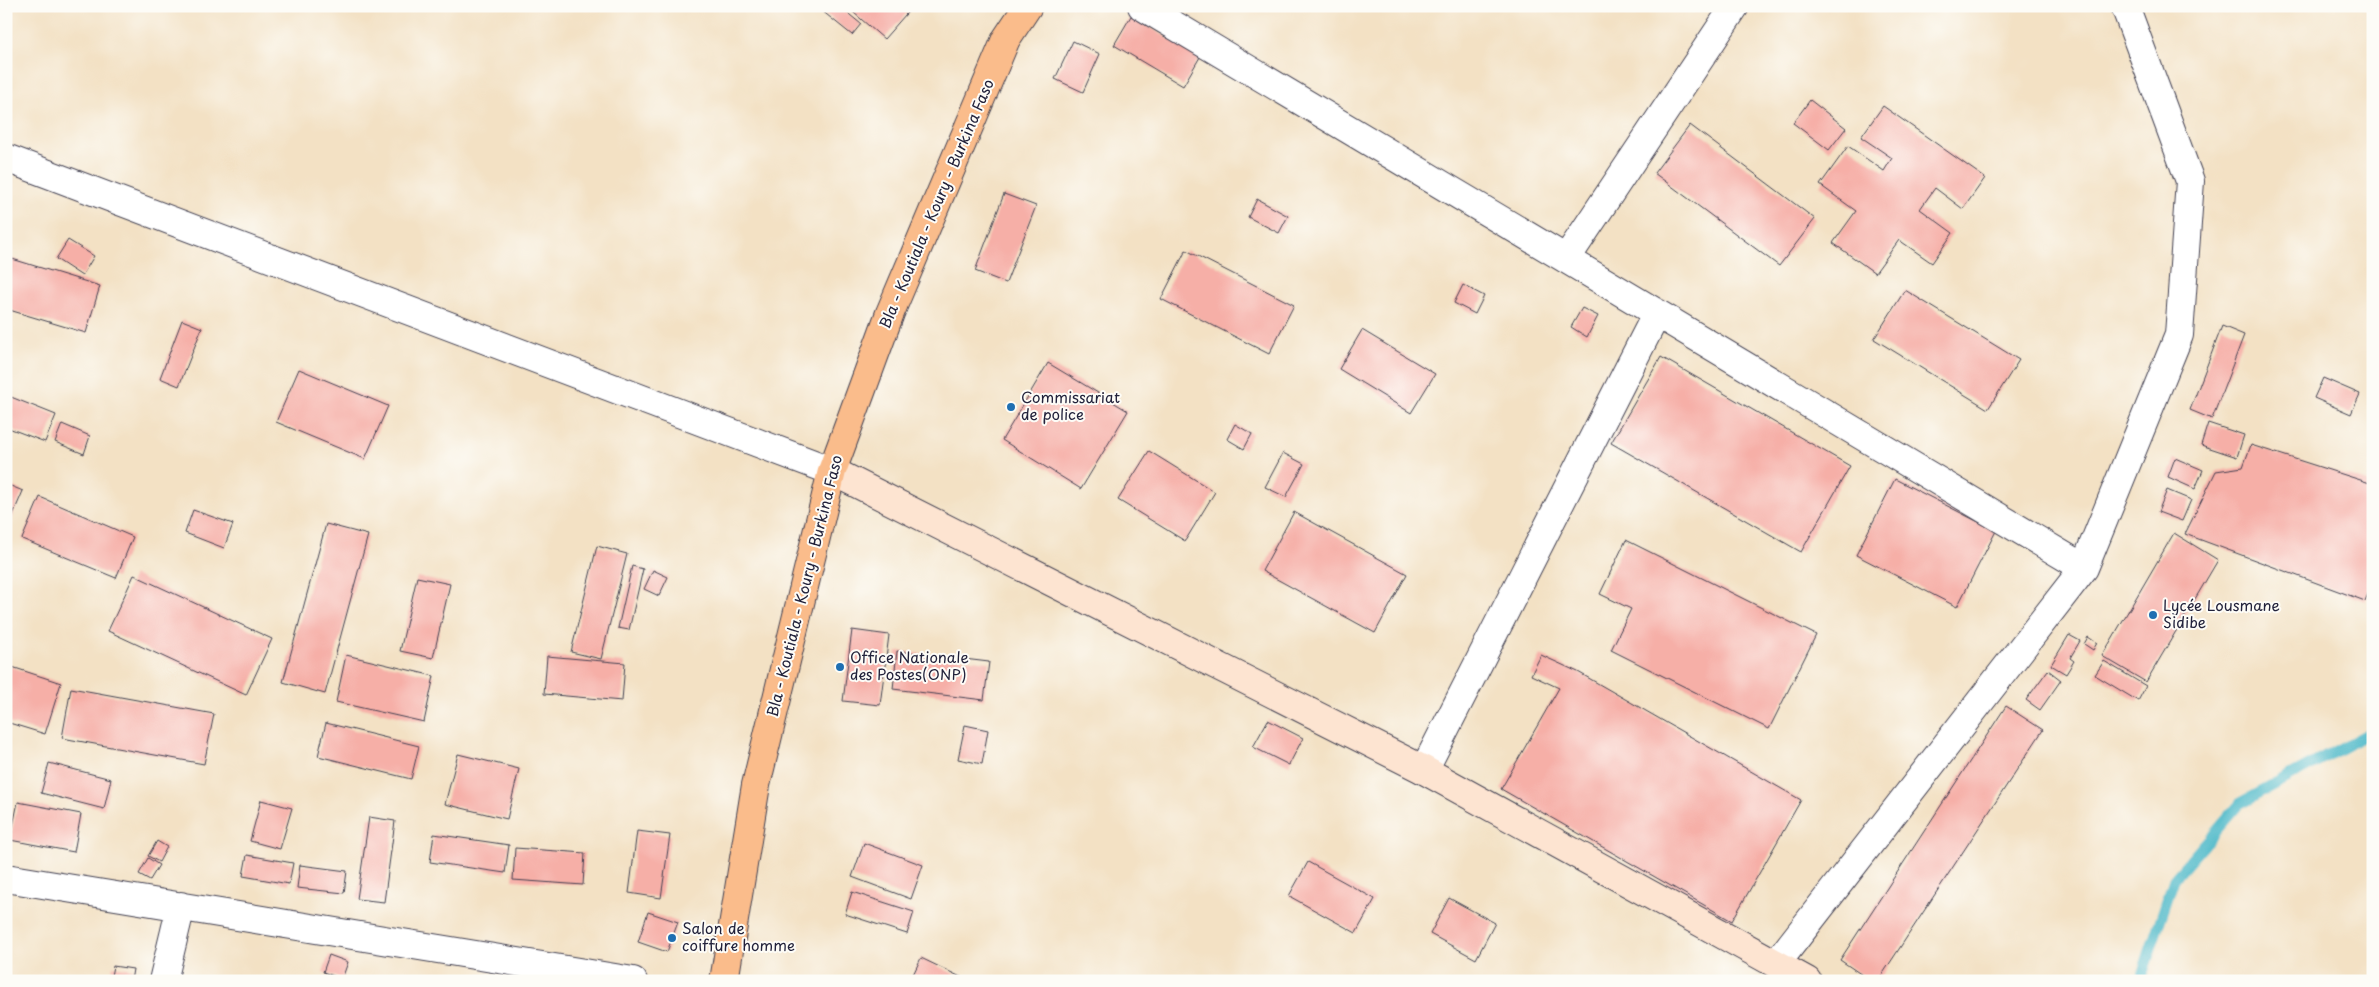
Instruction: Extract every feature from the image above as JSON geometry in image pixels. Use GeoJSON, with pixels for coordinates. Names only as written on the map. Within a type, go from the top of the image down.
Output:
{"type":"FeatureCollection","features":[{"type":"Feature","properties":{"kind":"main road"},"geometry":{"type":"LineString","coordinates":[[1006,39],[1013,6]]}},
{"type":"Feature","properties":{"kind":"main road"},"geometry":{"type":"LineString","coordinates":[[1006,39],[1028,6]]}},
{"type":"Feature","properties":{"kind":"main road","name":"Bla - Koutiala - Koury - Burkina Faso"},"geometry":{"type":"LineString","coordinates":[[724,981],[756,785],[832,471],[890,313],[1006,39]]}},
{"type":"Feature","properties":{"kind":"main road"},"geometry":{"type":"LineString","coordinates":[[832,471],[1424,770],[1807,981]]}},
{"type":"Feature","properties":{"kind":"street"},"geometry":{"type":"LineString","coordinates":[[1142,6],[2084,568]]}},
{"type":"Feature","properties":{"kind":"street"},"geometry":{"type":"LineString","coordinates":[[1566,259],[1735,6]]}},
{"type":"Feature","properties":{"kind":"street"},"geometry":{"type":"LineString","coordinates":[[1776,964],[2084,568],[2180,335],[2190,181],[2125,6]]}},
{"type":"Feature","properties":{"kind":"street"},"geometry":{"type":"LineString","coordinates":[[6,158],[832,471]]}},
{"type":"Feature","properties":{"kind":"street"},"geometry":{"type":"LineString","coordinates":[[1424,770],[1657,313]]}},
{"type":"Feature","properties":{"kind":"street"},"geometry":{"type":"LineString","coordinates":[[6,878],[633,981]]}},
{"type":"Feature","properties":{"kind":"street"},"geometry":{"type":"LineString","coordinates":[[163,981],[181,906]]}},
{"type":"Feature","properties":{"kind":"building"},"geometry":{"type":"Polygon","coordinates":[[[816,6],[839,6],[861,24],[852,35],[816,6]]]}},
{"type":"Feature","properties":{"kind":"building"},"geometry":{"type":"Polygon","coordinates":[[[846,6],[913,6],[884,39],[846,6]]]}},
{"type":"Feature","properties":{"kind":"building"},"geometry":{"type":"Polygon","coordinates":[[[1131,16],[1200,57],[1183,86],[1114,45],[1131,16]]]}},
{"type":"Feature","properties":{"kind":"building"},"geometry":{"type":"Polygon","coordinates":[[[1073,41],[1100,54],[1083,92],[1055,79],[1073,41]]]}},
{"type":"Feature","properties":{"kind":"building"},"geometry":{"type":"Polygon","coordinates":[[[1810,100],[1846,128],[1829,150],[1793,123],[1810,100]]]}},
{"type":"Feature","properties":{"kind":"building"},"geometry":{"type":"Polygon","coordinates":[[[1883,106],[1985,178],[1963,209],[1935,188],[1920,209],[1953,233],[1932,263],[1899,240],[1875,273],[1833,243],[1856,211],[1820,185],[1848,146],[1884,171],[1892,158],[1861,137],[1883,106]]]}},
{"type":"Feature","properties":{"kind":"building"},"geometry":{"type":"Polygon","coordinates":[[[1690,125],[1815,219],[1779,266],[1654,173],[1690,125]]]}},
{"type":"Feature","properties":{"kind":"building"},"geometry":{"type":"Polygon","coordinates":[[[1004,194],[1036,206],[1006,283],[975,271],[1004,194]]]}},
{"type":"Feature","properties":{"kind":"building"},"geometry":{"type":"Polygon","coordinates":[[[1257,199],[1288,216],[1279,233],[1248,217],[1257,199]]]}},
{"type":"Feature","properties":{"kind":"building"},"geometry":{"type":"Polygon","coordinates":[[[68,240],[94,256],[82,276],[56,259],[68,240]]]}},
{"type":"Feature","properties":{"kind":"building"},"geometry":{"type":"Polygon","coordinates":[[[1186,250],[1294,305],[1269,354],[1161,299],[1186,250]]]}},
{"type":"Feature","properties":{"kind":"building"},"geometry":{"type":"Polygon","coordinates":[[[9,258],[100,286],[86,333],[6,309],[6,266],[9,258]]]}},
{"type":"Feature","properties":{"kind":"building"},"geometry":{"type":"Polygon","coordinates":[[[1463,285],[1484,296],[1475,314],[1454,303],[1463,285]]]}},
{"type":"Feature","properties":{"kind":"building"},"geometry":{"type":"Polygon","coordinates":[[[1905,290],[2019,360],[1988,409],[1874,339],[1905,290]]]}},
{"type":"Feature","properties":{"kind":"building"},"geometry":{"type":"Polygon","coordinates":[[[1582,308],[1598,316],[1587,337],[1571,327],[1582,308]]]}},
{"type":"Feature","properties":{"kind":"building"},"geometry":{"type":"Polygon","coordinates":[[[182,320],[202,328],[179,386],[160,378],[182,320]]]}},
{"type":"Feature","properties":{"kind":"building"},"geometry":{"type":"Polygon","coordinates":[[[2222,326],[2244,335],[2212,419],[2190,410],[2222,326]]]}},
{"type":"Feature","properties":{"kind":"building"},"geometry":{"type":"Polygon","coordinates":[[[1362,330],[1435,374],[1411,413],[1339,369],[1362,330]]]}},
{"type":"Feature","properties":{"kind":"building"},"geometry":{"type":"Polygon","coordinates":[[[1661,357],[1850,466],[1801,552],[1611,443],[1661,357]]]}},
{"type":"Feature","properties":{"kind":"building"},"geometry":{"type":"Polygon","coordinates":[[[1048,363],[1128,411],[1081,489],[1002,440],[1048,363]]]}},
{"type":"Feature","properties":{"kind":"building"},"geometry":{"type":"Polygon","coordinates":[[[299,369],[388,406],[365,459],[276,422],[299,369]]]}},
{"type":"Feature","properties":{"kind":"building"},"geometry":{"type":"Polygon","coordinates":[[[2323,378],[2360,394],[2351,414],[2314,398],[2323,378]]]}},
{"type":"Feature","properties":{"kind":"building"},"geometry":{"type":"Polygon","coordinates":[[[6,395],[56,415],[45,442],[6,427],[6,395]]]}},
{"type":"Feature","properties":{"kind":"building"},"geometry":{"type":"Polygon","coordinates":[[[2208,423],[2244,435],[2237,457],[2201,445],[2208,423]]]}},
{"type":"Feature","properties":{"kind":"building"},"geometry":{"type":"Polygon","coordinates":[[[62,424],[90,436],[84,454],[55,442],[62,424]]]}},
{"type":"Feature","properties":{"kind":"building"},"geometry":{"type":"Polygon","coordinates":[[[1235,424],[1252,434],[1244,449],[1227,439],[1235,424]]]}},
{"type":"Feature","properties":{"kind":"building"},"geometry":{"type":"Polygon","coordinates":[[[2251,445],[2373,484],[2373,582],[2365,601],[2185,534],[2216,471],[2243,467],[2251,445]]]}},
{"type":"Feature","properties":{"kind":"building"},"geometry":{"type":"Polygon","coordinates":[[[1149,451],[1215,492],[1185,541],[1118,500],[1149,451]]]}},
{"type":"Feature","properties":{"kind":"building"},"geometry":{"type":"Polygon","coordinates":[[[1283,453],[1304,464],[1286,497],[1265,487],[1283,453]]]}},
{"type":"Feature","properties":{"kind":"building"},"geometry":{"type":"Polygon","coordinates":[[[2175,458],[2203,470],[2195,489],[2168,477],[2175,458]]]}},
{"type":"Feature","properties":{"kind":"building"},"geometry":{"type":"Polygon","coordinates":[[[1895,479],[1996,531],[1957,607],[1856,555],[1895,479]]]}},
{"type":"Feature","properties":{"kind":"building"},"geometry":{"type":"Polygon","coordinates":[[[6,484],[23,491],[6,531],[6,484]]]}},
{"type":"Feature","properties":{"kind":"building"},"geometry":{"type":"Polygon","coordinates":[[[2167,490],[2191,500],[2182,521],[2158,512],[2167,490]]]}},
{"type":"Feature","properties":{"kind":"building"},"geometry":{"type":"Polygon","coordinates":[[[40,497],[133,537],[116,578],[22,539],[40,497]]]}},
{"type":"Feature","properties":{"kind":"building"},"geometry":{"type":"Polygon","coordinates":[[[193,510],[233,524],[224,548],[185,533],[193,510]]]}},
{"type":"Feature","properties":{"kind":"building"},"geometry":{"type":"Polygon","coordinates":[[[1294,512],[1407,574],[1375,633],[1262,571],[1294,512]]]}},
{"type":"Feature","properties":{"kind":"building"},"geometry":{"type":"Polygon","coordinates":[[[326,524],[368,535],[325,694],[283,682],[326,524]]]}},
{"type":"Feature","properties":{"kind":"building"},"geometry":{"type":"Polygon","coordinates":[[[2174,533],[2218,560],[2146,682],[2102,656],[2174,533]]]}},
{"type":"Feature","properties":{"kind":"building"},"geometry":{"type":"Polygon","coordinates":[[[1626,540],[1816,635],[1769,729],[1611,650],[1631,609],[1600,594],[1626,540]]]}},
{"type":"Feature","properties":{"kind":"building"},"geometry":{"type":"Polygon","coordinates":[[[597,546],[627,554],[601,659],[571,652],[597,546]]]}},
{"type":"Feature","properties":{"kind":"building"},"geometry":{"type":"Polygon","coordinates":[[[632,566],[643,569],[629,630],[618,628],[632,566]]]}},
{"type":"Feature","properties":{"kind":"building"},"geometry":{"type":"Polygon","coordinates":[[[653,570],[668,577],[659,596],[644,589],[653,570]]]}},
{"type":"Feature","properties":{"kind":"building"},"geometry":{"type":"Polygon","coordinates":[[[134,575],[272,639],[246,695],[108,631],[134,575]]]}},
{"type":"Feature","properties":{"kind":"building"},"geometry":{"type":"Polygon","coordinates":[[[417,577],[450,584],[433,658],[400,651],[417,577]]]}},
{"type":"Feature","properties":{"kind":"building"},"geometry":{"type":"Polygon","coordinates":[[[852,630],[889,635],[880,705],[843,701],[852,630]]]}},
{"type":"Feature","properties":{"kind":"building"},"geometry":{"type":"Polygon","coordinates":[[[2069,635],[2080,641],[2070,658],[2074,661],[2066,674],[2051,665],[2069,635]]]}},
{"type":"Feature","properties":{"kind":"building"},"geometry":{"type":"Polygon","coordinates":[[[2088,637],[2097,643],[2093,650],[2084,644],[2088,637]]]}},
{"type":"Feature","properties":{"kind":"building"},"geometry":{"type":"Polygon","coordinates":[[[897,651],[989,662],[984,700],[893,689],[897,651]]]}},
{"type":"Feature","properties":{"kind":"building"},"geometry":{"type":"Polygon","coordinates":[[[346,655],[434,676],[424,722],[336,702],[346,655]]]}},
{"type":"Feature","properties":{"kind":"building"},"geometry":{"type":"Polygon","coordinates":[[[1541,655],[1578,672],[1801,800],[1732,921],[1501,789],[1559,688],[1531,675],[1541,655]]]}},
{"type":"Feature","properties":{"kind":"building"},"geometry":{"type":"Polygon","coordinates":[[[547,656],[625,663],[622,701],[544,694],[547,656]]]}},
{"type":"Feature","properties":{"kind":"building"},"geometry":{"type":"Polygon","coordinates":[[[2104,661],[2146,686],[2138,701],[2095,675],[2104,661]]]}},
{"type":"Feature","properties":{"kind":"building"},"geometry":{"type":"Polygon","coordinates":[[[6,665],[61,683],[45,734],[6,722],[6,665]]]}},
{"type":"Feature","properties":{"kind":"building"},"geometry":{"type":"Polygon","coordinates":[[[2048,670],[2061,680],[2040,710],[2026,700],[2048,670]]]}},
{"type":"Feature","properties":{"kind":"building"},"geometry":{"type":"Polygon","coordinates":[[[71,688],[214,714],[204,764],[62,738],[71,688]]]}},
{"type":"Feature","properties":{"kind":"building"},"geometry":{"type":"Polygon","coordinates":[[[2006,706],[2043,730],[1878,981],[1871,981],[1840,960],[2006,706]]]}},
{"type":"Feature","properties":{"kind":"building"},"geometry":{"type":"Polygon","coordinates":[[[1268,720],[1303,738],[1289,765],[1253,747],[1268,720]]]}},
{"type":"Feature","properties":{"kind":"building"},"geometry":{"type":"Polygon","coordinates":[[[326,723],[419,746],[411,779],[318,756],[326,723]]]}},
{"type":"Feature","properties":{"kind":"building"},"geometry":{"type":"Polygon","coordinates":[[[965,725],[988,730],[982,764],[958,759],[965,725]]]}},
{"type":"Feature","properties":{"kind":"building"},"geometry":{"type":"Polygon","coordinates":[[[458,754],[519,769],[507,819],[445,804],[458,754]]]}},
{"type":"Feature","properties":{"kind":"building"},"geometry":{"type":"Polygon","coordinates":[[[49,763],[111,779],[104,809],[41,793],[49,763]]]}},
{"type":"Feature","properties":{"kind":"building"},"geometry":{"type":"Polygon","coordinates":[[[261,800],[292,808],[280,849],[250,841],[261,800]]]}},
{"type":"Feature","properties":{"kind":"building"},"geometry":{"type":"Polygon","coordinates":[[[18,802],[81,814],[74,852],[10,840],[18,802]]]}},
{"type":"Feature","properties":{"kind":"building"},"geometry":{"type":"Polygon","coordinates":[[[369,817],[395,821],[384,902],[357,899],[369,817]]]}},
{"type":"Feature","properties":{"kind":"building"},"geometry":{"type":"Polygon","coordinates":[[[637,831],[670,835],[661,898],[629,893],[637,831]]]}},
{"type":"Feature","properties":{"kind":"building"},"geometry":{"type":"Polygon","coordinates":[[[434,834],[509,845],[505,873],[430,862],[434,834]]]}},
{"type":"Feature","properties":{"kind":"building"},"geometry":{"type":"Polygon","coordinates":[[[157,841],[167,847],[159,862],[148,856],[157,841]]]}},
{"type":"Feature","properties":{"kind":"building"},"geometry":{"type":"Polygon","coordinates":[[[864,843],[923,865],[911,899],[852,877],[864,843]]]}},
{"type":"Feature","properties":{"kind":"building"},"geometry":{"type":"Polygon","coordinates":[[[515,848],[585,853],[583,885],[513,880],[515,848]]]}},
{"type":"Feature","properties":{"kind":"building"},"geometry":{"type":"Polygon","coordinates":[[[247,855],[293,863],[289,884],[243,876],[247,855]]]}},
{"type":"Feature","properties":{"kind":"building"},"geometry":{"type":"Polygon","coordinates":[[[148,858],[159,865],[150,880],[139,874],[148,858]]]}},
{"type":"Feature","properties":{"kind":"building"},"geometry":{"type":"Polygon","coordinates":[[[1308,862],[1375,899],[1356,933],[1289,896],[1308,862]]]}},
{"type":"Feature","properties":{"kind":"building"},"geometry":{"type":"Polygon","coordinates":[[[300,865],[347,871],[344,893],[297,888],[300,865]]]}},
{"type":"Feature","properties":{"kind":"building"},"geometry":{"type":"Polygon","coordinates":[[[852,892],[914,912],[907,934],[845,914],[852,892]]]}},
{"type":"Feature","properties":{"kind":"building"},"geometry":{"type":"Polygon","coordinates":[[[1449,898],[1495,923],[1476,959],[1430,934],[1449,898]]]}},
{"type":"Feature","properties":{"kind":"building"},"geometry":{"type":"Polygon","coordinates":[[[648,912],[678,922],[667,952],[638,942],[648,912]]]}},
{"type":"Feature","properties":{"kind":"building"},"geometry":{"type":"Polygon","coordinates":[[[329,955],[348,962],[342,979],[323,972],[329,955]]]}},
{"type":"Feature","properties":{"kind":"building"},"geometry":{"type":"Polygon","coordinates":[[[921,958],[969,981],[910,981],[921,958]]]}},
{"type":"Feature","properties":{"kind":"building"},"geometry":{"type":"Polygon","coordinates":[[[113,966],[133,969],[131,981],[110,981],[113,966]]]}},
{"type":"Feature","properties":{"kind":"waterway"},"geometry":{"type":"LineString","coordinates":[[2140,981],[2174,879],[2239,804],[2373,731]]}},
{"type":"Feature","properties":{"kind":"place","name":"Commissariat de police"},"geometry":{"type":"Point","coordinates":[1011,407]}},
{"type":"Feature","properties":{"kind":"place","name":"Lycée Lousmane Sidibe"},"geometry":{"type":"Point","coordinates":[2153,615]}},
{"type":"Feature","properties":{"kind":"place","name":"Office Nationale des Postes(ONP)"},"geometry":{"type":"Point","coordinates":[840,667]}},
{"type":"Feature","properties":{"kind":"place","name":"Salon de coiffure homme"},"geometry":{"type":"Point","coordinates":[672,938]}}]}
